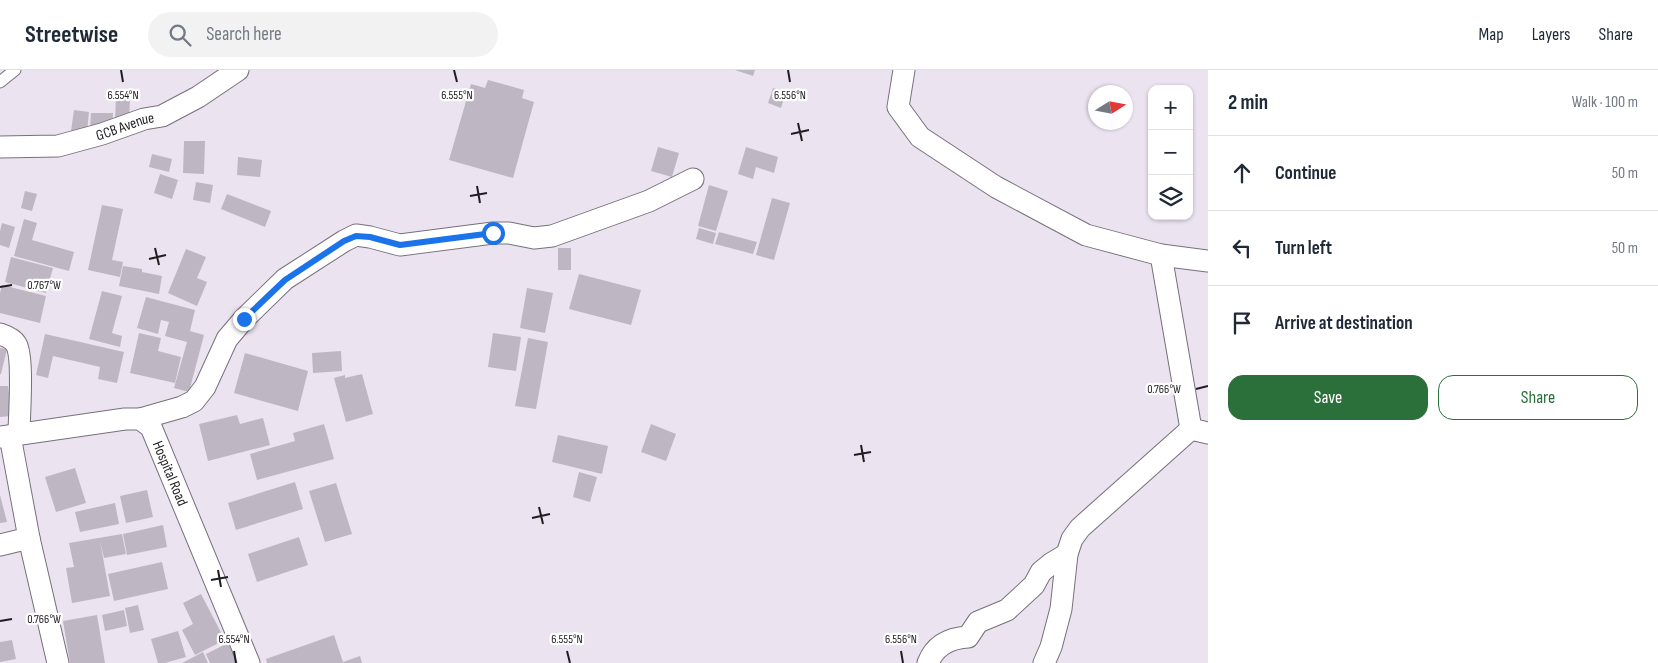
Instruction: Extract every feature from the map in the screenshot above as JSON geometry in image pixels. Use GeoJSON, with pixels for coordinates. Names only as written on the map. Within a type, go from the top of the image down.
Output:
{"type":"FeatureCollection","features":[{"type":"Feature","properties":{"kind":"street","name":"GCB Avenue"},"geometry":{"type":"LineString","coordinates":[[0,147],[58,146],[102,134],[144,119],[162,116],[198,97],[238,70]]}},
{"type":"Feature","properties":{"kind":"street"},"geometry":{"type":"LineString","coordinates":[[904,70],[898,107],[920,137],[996,187],[1086,234],[1162,255],[1208,261]]}},
{"type":"Feature","properties":{"kind":"street"},"geometry":{"type":"LineString","coordinates":[[10,435],[125,419],[140,419],[182,407],[194,401],[204,388],[227,339],[244,319],[285,280],[344,241],[356,236],[370,237],[400,245],[493,233],[509,233],[534,238],[552,236],[649,201],[693,179]]}},
{"type":"Feature","properties":{"kind":"street"},"geometry":{"type":"LineString","coordinates":[[1044,663],[1061,608],[1067,554],[1072,539],[1080,528],[1199,431],[1162,255]]}},
{"type":"Feature","properties":{"kind":"street"},"geometry":{"type":"LineString","coordinates":[[0,334],[7,336],[16,344],[20,361],[10,435],[29,538],[58,663]]}},
{"type":"Feature","properties":{"kind":"street","name":"Hospital Road"},"geometry":{"type":"LineString","coordinates":[[140,419],[151,426],[249,663]]}},
{"type":"Feature","properties":{"kind":"street"},"geometry":{"type":"LineString","coordinates":[[0,545],[29,538]]}},
{"type":"Feature","properties":{"kind":"street"},"geometry":{"type":"LineString","coordinates":[[928,663],[932,654],[941,646],[955,638],[968,637],[978,622],[1007,610],[1034,585],[1041,572],[1067,554]]}},
{"type":"Feature","properties":{"kind":"lane"},"geometry":{"type":"LineString","coordinates":[[0,82],[15,70]]}},
{"type":"Feature","properties":{"kind":"building"},"geometry":{"type":"Polygon","coordinates":[[[735,70],[755,70],[753,76],[735,70]]]}},
{"type":"Feature","properties":{"kind":"building"},"geometry":{"type":"Polygon","coordinates":[[[488,80],[524,90],[522,98],[534,102],[513,178],[449,160],[471,84],[485,88],[488,80]]]}},
{"type":"Feature","properties":{"kind":"building"},"geometry":{"type":"Polygon","coordinates":[[[773,88],[786,92],[781,108],[768,103],[773,88]]]}},
{"type":"Feature","properties":{"kind":"building"},"geometry":{"type":"Polygon","coordinates":[[[116,97],[130,98],[129,122],[115,121],[116,97]]]}},
{"type":"Feature","properties":{"kind":"building"},"geometry":{"type":"Polygon","coordinates":[[[74,110],[89,112],[87,132],[71,131],[74,110]]]}},
{"type":"Feature","properties":{"kind":"building"},"geometry":{"type":"Polygon","coordinates":[[[91,113],[113,113],[112,131],[90,130],[91,113]]]}},
{"type":"Feature","properties":{"kind":"building"},"geometry":{"type":"Polygon","coordinates":[[[184,141],[205,141],[204,174],[183,173],[184,141]]]}},
{"type":"Feature","properties":{"kind":"building"},"geometry":{"type":"Polygon","coordinates":[[[658,147],[679,153],[672,177],[651,171],[658,147]]]}},
{"type":"Feature","properties":{"kind":"building"},"geometry":{"type":"Polygon","coordinates":[[[746,147],[778,157],[774,173],[756,167],[753,179],[738,174],[746,147]]]}},
{"type":"Feature","properties":{"kind":"building"},"geometry":{"type":"Polygon","coordinates":[[[152,154],[172,159],[169,172],[149,167],[152,154]]]}},
{"type":"Feature","properties":{"kind":"building"},"geometry":{"type":"Polygon","coordinates":[[[238,157],[262,160],[260,177],[237,175],[238,157]]]}},
{"type":"Feature","properties":{"kind":"building"},"geometry":{"type":"Polygon","coordinates":[[[160,174],[178,180],[172,199],[154,193],[160,174]]]}},
{"type":"Feature","properties":{"kind":"building"},"geometry":{"type":"Polygon","coordinates":[[[196,182],[213,185],[210,203],[193,200],[196,182]]]}},
{"type":"Feature","properties":{"kind":"building"},"geometry":{"type":"Polygon","coordinates":[[[709,185],[728,191],[716,231],[698,226],[709,185]]]}},
{"type":"Feature","properties":{"kind":"building"},"geometry":{"type":"Polygon","coordinates":[[[25,191],[37,194],[32,211],[21,208],[25,191]]]}},
{"type":"Feature","properties":{"kind":"building"},"geometry":{"type":"Polygon","coordinates":[[[227,194],[271,211],[265,227],[221,209],[227,194]]]}},
{"type":"Feature","properties":{"kind":"building"},"geometry":{"type":"Polygon","coordinates":[[[772,198],[790,203],[774,260],[756,255],[772,198]]]}},
{"type":"Feature","properties":{"kind":"building"},"geometry":{"type":"Polygon","coordinates":[[[102,205],[123,209],[112,260],[123,262],[120,277],[88,270],[102,205]]]}},
{"type":"Feature","properties":{"kind":"building"},"geometry":{"type":"Polygon","coordinates":[[[24,219],[37,223],[32,240],[74,252],[69,271],[14,256],[24,219]]]}},
{"type":"Feature","properties":{"kind":"building"},"geometry":{"type":"Polygon","coordinates":[[[2,223],[15,227],[9,248],[0,245],[2,223]]]}},
{"type":"Feature","properties":{"kind":"building"},"geometry":{"type":"Polygon","coordinates":[[[699,228],[716,233],[713,244],[696,239],[699,228]]]}},
{"type":"Feature","properties":{"kind":"building"},"geometry":{"type":"Polygon","coordinates":[[[719,232],[757,242],[753,254],[715,244],[719,232]]]}},
{"type":"Feature","properties":{"kind":"building"},"geometry":{"type":"Polygon","coordinates":[[[558,248],[571,248],[571,270],[558,270],[558,248]]]}},
{"type":"Feature","properties":{"kind":"building"},"geometry":{"type":"Polygon","coordinates":[[[186,249],[206,257],[197,278],[207,282],[197,306],[168,293],[186,249]]]}},
{"type":"Feature","properties":{"kind":"building"},"geometry":{"type":"Polygon","coordinates":[[[11,257],[53,268],[46,293],[5,282],[11,257]]]}},
{"type":"Feature","properties":{"kind":"building"},"geometry":{"type":"Polygon","coordinates":[[[123,266],[142,269],[142,272],[162,276],[159,294],[119,286],[123,266]]]}},
{"type":"Feature","properties":{"kind":"building"},"geometry":{"type":"Polygon","coordinates":[[[579,274],[641,290],[631,325],[569,309],[579,274]]]}},
{"type":"Feature","properties":{"kind":"building"},"geometry":{"type":"Polygon","coordinates":[[[2,285],[46,296],[40,323],[0,313],[2,285]]]}},
{"type":"Feature","properties":{"kind":"building"},"geometry":{"type":"Polygon","coordinates":[[[527,288],[553,293],[545,333],[520,328],[527,288]]]}},
{"type":"Feature","properties":{"kind":"building"},"geometry":{"type":"Polygon","coordinates":[[[102,291],[122,296],[112,333],[122,336],[120,347],[89,339],[102,291]]]}},
{"type":"Feature","properties":{"kind":"building"},"geometry":{"type":"Polygon","coordinates":[[[146,297],[195,310],[190,331],[204,335],[189,392],[174,388],[187,342],[165,336],[169,322],[161,320],[158,334],[137,328],[146,297]]]}},
{"type":"Feature","properties":{"kind":"building"},"geometry":{"type":"Polygon","coordinates":[[[139,333],[161,338],[158,351],[181,357],[175,383],[130,373],[139,333]]]}},
{"type":"Feature","properties":{"kind":"building"},"geometry":{"type":"Polygon","coordinates":[[[493,333],[521,337],[516,371],[488,367],[493,333]]]}},
{"type":"Feature","properties":{"kind":"building"},"geometry":{"type":"Polygon","coordinates":[[[45,334],[124,352],[117,383],[98,379],[100,367],[53,356],[48,378],[36,375],[45,334]]]}},
{"type":"Feature","properties":{"kind":"building"},"geometry":{"type":"Polygon","coordinates":[[[528,338],[548,342],[536,409],[515,406],[528,338]]]}},
{"type":"Feature","properties":{"kind":"building"},"geometry":{"type":"Polygon","coordinates":[[[0,348],[7,349],[1,374],[0,374],[0,348]]]}},
{"type":"Feature","properties":{"kind":"building"},"geometry":{"type":"Polygon","coordinates":[[[341,351],[342,371],[313,373],[312,353],[341,351]]]}},
{"type":"Feature","properties":{"kind":"building"},"geometry":{"type":"Polygon","coordinates":[[[245,353],[308,371],[298,411],[234,393],[245,353]]]}},
{"type":"Feature","properties":{"kind":"building"},"geometry":{"type":"Polygon","coordinates":[[[362,374],[373,414],[346,422],[334,378],[345,375],[345,378],[362,374]]]}},
{"type":"Feature","properties":{"kind":"building"},"geometry":{"type":"Polygon","coordinates":[[[0,386],[8,386],[12,416],[0,417],[0,386]]]}},
{"type":"Feature","properties":{"kind":"building"},"geometry":{"type":"Polygon","coordinates":[[[237,415],[240,424],[263,418],[270,445],[208,461],[199,424],[237,415]]]}},
{"type":"Feature","properties":{"kind":"building"},"geometry":{"type":"Polygon","coordinates":[[[324,424],[334,459],[257,480],[250,454],[295,441],[293,433],[324,424]]]}},
{"type":"Feature","properties":{"kind":"building"},"geometry":{"type":"Polygon","coordinates":[[[651,424],[676,434],[666,461],[641,452],[651,424]]]}},
{"type":"Feature","properties":{"kind":"building"},"geometry":{"type":"Polygon","coordinates":[[[558,435],[608,446],[602,474],[552,462],[558,435]]]}},
{"type":"Feature","properties":{"kind":"building"},"geometry":{"type":"Polygon","coordinates":[[[75,468],[86,503],[56,512],[45,477],[75,468]]]}},
{"type":"Feature","properties":{"kind":"building"},"geometry":{"type":"Polygon","coordinates":[[[579,472],[597,477],[590,502],[573,497],[579,472]]]}},
{"type":"Feature","properties":{"kind":"building"},"geometry":{"type":"Polygon","coordinates":[[[295,482],[303,509],[236,530],[228,503],[295,482]]]}},
{"type":"Feature","properties":{"kind":"building"},"geometry":{"type":"Polygon","coordinates":[[[336,483],[352,534],[325,542],[309,491],[336,483]]]}},
{"type":"Feature","properties":{"kind":"building"},"geometry":{"type":"Polygon","coordinates":[[[147,490],[153,517],[126,523],[120,496],[147,490]]]}},
{"type":"Feature","properties":{"kind":"building"},"geometry":{"type":"Polygon","coordinates":[[[0,495],[7,522],[0,523],[0,495]]]}},
{"type":"Feature","properties":{"kind":"building"},"geometry":{"type":"Polygon","coordinates":[[[115,503],[119,524],[80,532],[75,512],[115,503]]]}},
{"type":"Feature","properties":{"kind":"building"},"geometry":{"type":"Polygon","coordinates":[[[163,525],[167,547],[127,555],[123,534],[163,525]]]}},
{"type":"Feature","properties":{"kind":"building"},"geometry":{"type":"Polygon","coordinates":[[[122,534],[126,554],[104,558],[100,541],[110,596],[72,603],[66,568],[74,567],[69,543],[122,534]]]}},
{"type":"Feature","properties":{"kind":"building"},"geometry":{"type":"Polygon","coordinates":[[[299,537],[308,565],[257,582],[248,554],[299,537]]]}},
{"type":"Feature","properties":{"kind":"building"},"geometry":{"type":"Polygon","coordinates":[[[162,562],[168,589],[114,601],[108,574],[162,562]]]}},
{"type":"Feature","properties":{"kind":"building"},"geometry":{"type":"Polygon","coordinates":[[[201,594],[225,640],[195,655],[182,630],[193,624],[183,603],[201,594]]]}},
{"type":"Feature","properties":{"kind":"building"},"geometry":{"type":"Polygon","coordinates":[[[138,605],[144,630],[130,633],[125,608],[138,605]]]}},
{"type":"Feature","properties":{"kind":"building"},"geometry":{"type":"Polygon","coordinates":[[[124,610],[127,626],[105,631],[102,615],[124,610]]]}},
{"type":"Feature","properties":{"kind":"building"},"geometry":{"type":"Polygon","coordinates":[[[97,615],[105,663],[70,663],[63,621],[97,615]]]}},
{"type":"Feature","properties":{"kind":"building"},"geometry":{"type":"Polygon","coordinates":[[[178,631],[186,657],[158,663],[151,639],[178,631]]]}},
{"type":"Feature","properties":{"kind":"building"},"geometry":{"type":"Polygon","coordinates":[[[334,635],[343,662],[360,656],[362,663],[267,663],[266,659],[334,635]]]}},
{"type":"Feature","properties":{"kind":"building"},"geometry":{"type":"Polygon","coordinates":[[[12,640],[16,659],[0,662],[0,642],[12,640]]]}},
{"type":"Feature","properties":{"kind":"building"},"geometry":{"type":"Polygon","coordinates":[[[228,643],[239,663],[210,663],[206,654],[228,643]]]}},
{"type":"Feature","properties":{"kind":"building"},"geometry":{"type":"Polygon","coordinates":[[[203,652],[208,663],[182,663],[203,652]]]}},
{"type":"Feature","properties":{"kind":"route"},"geometry":{"type":"LineString","coordinates":[[244,319],[285,280],[344,241],[356,236],[370,237],[400,245],[493,233]]}}]}
